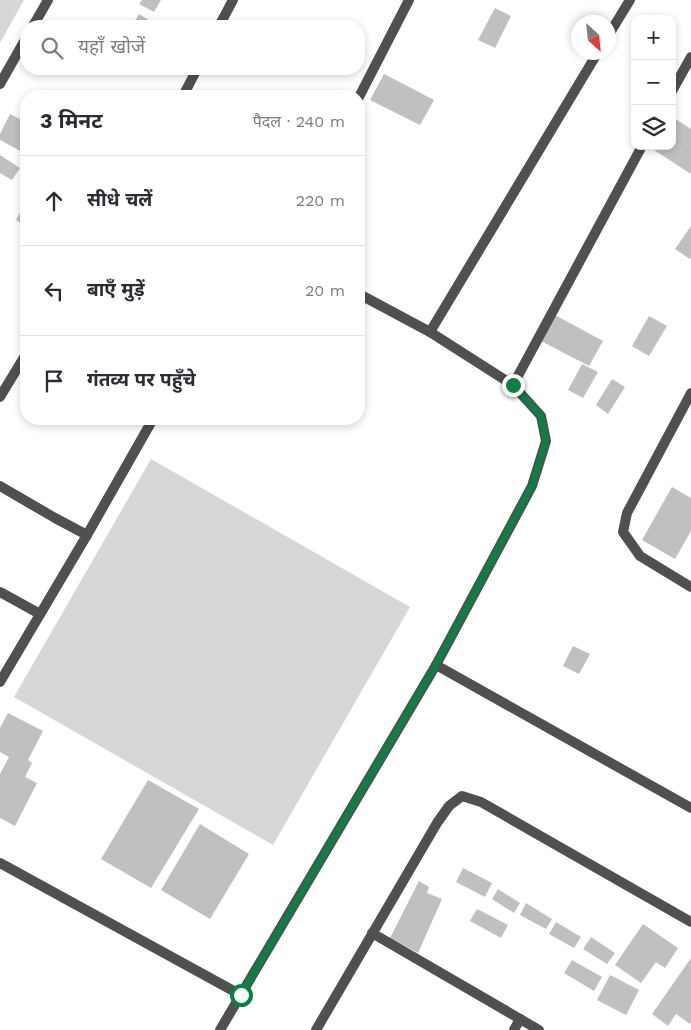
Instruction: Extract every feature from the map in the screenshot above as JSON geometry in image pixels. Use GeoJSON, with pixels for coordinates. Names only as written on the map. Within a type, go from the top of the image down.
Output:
{"type":"FeatureCollection","features":[{"type":"Feature","properties":{"kind":"street"},"geometry":{"type":"LineString","coordinates":[[36,20],[48,0]]}},
{"type":"Feature","properties":{"kind":"street"},"geometry":{"type":"LineString","coordinates":[[222,20],[233,0]]}},
{"type":"Feature","properties":{"kind":"street"},"geometry":{"type":"LineString","coordinates":[[363,90],[409,0]]}},
{"type":"Feature","properties":{"kind":"street"},"geometry":{"type":"LineString","coordinates":[[616,23],[630,0]]}},
{"type":"Feature","properties":{"kind":"street"},"geometry":{"type":"LineString","coordinates":[[0,84],[20,49]]}},
{"type":"Feature","properties":{"kind":"street"},"geometry":{"type":"LineString","coordinates":[[676,84],[691,57]]}},
{"type":"Feature","properties":{"kind":"street"},"geometry":{"type":"LineString","coordinates":[[430,332],[593,60]]}},
{"type":"Feature","properties":{"kind":"street"},"geometry":{"type":"LineString","coordinates":[[185,90],[194,75]]}},
{"type":"Feature","properties":{"kind":"street"},"geometry":{"type":"LineString","coordinates":[[513,385],[640,150]]}},
{"type":"Feature","properties":{"kind":"street"},"geometry":{"type":"LineString","coordinates":[[220,1030],[436,665],[532,486],[546,441],[541,416],[513,385],[430,332],[365,297]]}},
{"type":"Feature","properties":{"kind":"street"},"geometry":{"type":"LineString","coordinates":[[0,397],[20,364]]}},
{"type":"Feature","properties":{"kind":"street"},"geometry":{"type":"LineString","coordinates":[[691,394],[627,513],[623,532],[640,556],[691,587]]}},
{"type":"Feature","properties":{"kind":"street"},"geometry":{"type":"LineString","coordinates":[[0,682],[150,425]]}},
{"type":"Feature","properties":{"kind":"street"},"geometry":{"type":"LineString","coordinates":[[0,486],[87,535]]}},
{"type":"Feature","properties":{"kind":"street"},"geometry":{"type":"LineString","coordinates":[[0,592],[40,614]]}},
{"type":"Feature","properties":{"kind":"street"},"geometry":{"type":"LineString","coordinates":[[436,665],[691,808]]}},
{"type":"Feature","properties":{"kind":"street"},"geometry":{"type":"LineString","coordinates":[[316,1030],[437,823],[449,806],[462,796],[481,802],[691,922]]}},
{"type":"Feature","properties":{"kind":"street"},"geometry":{"type":"LineString","coordinates":[[0,863],[241,995]]}},
{"type":"Feature","properties":{"kind":"street"},"geometry":{"type":"LineString","coordinates":[[372,934],[539,1030]]}},
{"type":"Feature","properties":{"kind":"street"},"geometry":{"type":"LineString","coordinates":[[514,1030],[520,1019]]}},
{"type":"Feature","properties":{"kind":"shaded area"},"geometry":{"type":"Polygon","coordinates":[[[0,0],[24,0],[0,43],[0,0]]]}},
{"type":"Feature","properties":{"kind":"shaded area"},"geometry":{"type":"Polygon","coordinates":[[[151,459],[410,607],[273,845],[14,697],[151,459]]]}},
{"type":"Feature","properties":{"kind":"building"},"geometry":{"type":"Polygon","coordinates":[[[142,0],[161,0],[154,12],[139,4],[142,0]]]}},
{"type":"Feature","properties":{"kind":"building"},"geometry":{"type":"Polygon","coordinates":[[[495,8],[511,16],[495,48],[478,40],[495,8]]]}},
{"type":"Feature","properties":{"kind":"building"},"geometry":{"type":"Polygon","coordinates":[[[139,14],[149,20],[136,20],[139,14]]]}},
{"type":"Feature","properties":{"kind":"building"},"geometry":{"type":"Polygon","coordinates":[[[384,74],[434,100],[420,125],[370,100],[384,74]]]}},
{"type":"Feature","properties":{"kind":"building"},"geometry":{"type":"Polygon","coordinates":[[[10,114],[20,119],[20,151],[0,140],[0,134],[10,114]]]}},
{"type":"Feature","properties":{"kind":"building"},"geometry":{"type":"Polygon","coordinates":[[[676,119],[691,129],[691,174],[654,150],[676,150],[676,119]]]}},
{"type":"Feature","properties":{"kind":"building"},"geometry":{"type":"Polygon","coordinates":[[[0,155],[20,168],[12,180],[0,173],[0,155]]]}},
{"type":"Feature","properties":{"kind":"building"},"geometry":{"type":"Polygon","coordinates":[[[20,212],[20,222],[16,220],[20,212]]]}},
{"type":"Feature","properties":{"kind":"building"},"geometry":{"type":"Polygon","coordinates":[[[691,226],[691,258],[690,259],[675,249],[691,226]]]}},
{"type":"Feature","properties":{"kind":"building"},"geometry":{"type":"Polygon","coordinates":[[[555,315],[603,341],[589,366],[541,341],[555,315]]]}},
{"type":"Feature","properties":{"kind":"building"},"geometry":{"type":"Polygon","coordinates":[[[649,316],[667,326],[649,356],[632,346],[649,316]]]}},
{"type":"Feature","properties":{"kind":"building"},"geometry":{"type":"Polygon","coordinates":[[[582,364],[598,372],[583,398],[568,390],[582,364]]]}},
{"type":"Feature","properties":{"kind":"building"},"geometry":{"type":"Polygon","coordinates":[[[612,379],[625,387],[608,414],[596,405],[612,379]]]}},
{"type":"Feature","properties":{"kind":"building"},"geometry":{"type":"Polygon","coordinates":[[[672,487],[691,498],[691,531],[675,559],[642,540],[672,487]]]}},
{"type":"Feature","properties":{"kind":"building"},"geometry":{"type":"Polygon","coordinates":[[[573,646],[590,654],[579,674],[563,666],[573,646]]]}},
{"type":"Feature","properties":{"kind":"building"},"geometry":{"type":"Polygon","coordinates":[[[8,713],[43,731],[28,760],[32,763],[25,777],[37,783],[15,826],[0,818],[0,774],[9,757],[0,752],[0,728],[8,713]]]}},
{"type":"Feature","properties":{"kind":"building"},"geometry":{"type":"Polygon","coordinates":[[[148,780],[199,809],[151,888],[101,859],[148,780]]]}},
{"type":"Feature","properties":{"kind":"building"},"geometry":{"type":"Polygon","coordinates":[[[200,824],[249,854],[210,919],[161,890],[200,824]]]}},
{"type":"Feature","properties":{"kind":"building"},"geometry":{"type":"Polygon","coordinates":[[[463,868],[492,883],[485,897],[456,882],[463,868]]]}},
{"type":"Feature","properties":{"kind":"building"},"geometry":{"type":"Polygon","coordinates":[[[419,881],[429,887],[427,893],[442,899],[418,953],[390,938],[419,881]]]}},
{"type":"Feature","properties":{"kind":"building"},"geometry":{"type":"Polygon","coordinates":[[[498,889],[520,903],[514,913],[492,899],[498,889]]]}},
{"type":"Feature","properties":{"kind":"building"},"geometry":{"type":"Polygon","coordinates":[[[526,903],[552,919],[546,929],[520,915],[526,903]]]}},
{"type":"Feature","properties":{"kind":"building"},"geometry":{"type":"Polygon","coordinates":[[[477,909],[508,925],[501,938],[470,921],[477,909]]]}},
{"type":"Feature","properties":{"kind":"building"},"geometry":{"type":"Polygon","coordinates":[[[556,922],[581,937],[574,948],[549,934],[556,922]]]}},
{"type":"Feature","properties":{"kind":"building"},"geometry":{"type":"Polygon","coordinates":[[[643,924],[678,948],[665,968],[656,962],[641,983],[615,965],[643,924]]]}},
{"type":"Feature","properties":{"kind":"building"},"geometry":{"type":"Polygon","coordinates":[[[591,937],[615,953],[607,964],[583,949],[591,937]]]}},
{"type":"Feature","properties":{"kind":"building"},"geometry":{"type":"Polygon","coordinates":[[[691,958],[691,1022],[690,1024],[676,1014],[668,1026],[652,1014],[691,958]]]}},
{"type":"Feature","properties":{"kind":"building"},"geometry":{"type":"Polygon","coordinates":[[[572,960],[602,977],[594,991],[564,973],[572,960]]]}},
{"type":"Feature","properties":{"kind":"building"},"geometry":{"type":"Polygon","coordinates":[[[610,975],[639,990],[626,1015],[597,1000],[610,975]]]}},
{"type":"Feature","properties":{"kind":"route"},"geometry":{"type":"LineString","coordinates":[[241,995],[436,665],[532,486],[546,441],[541,416],[513,385]]}}]}
